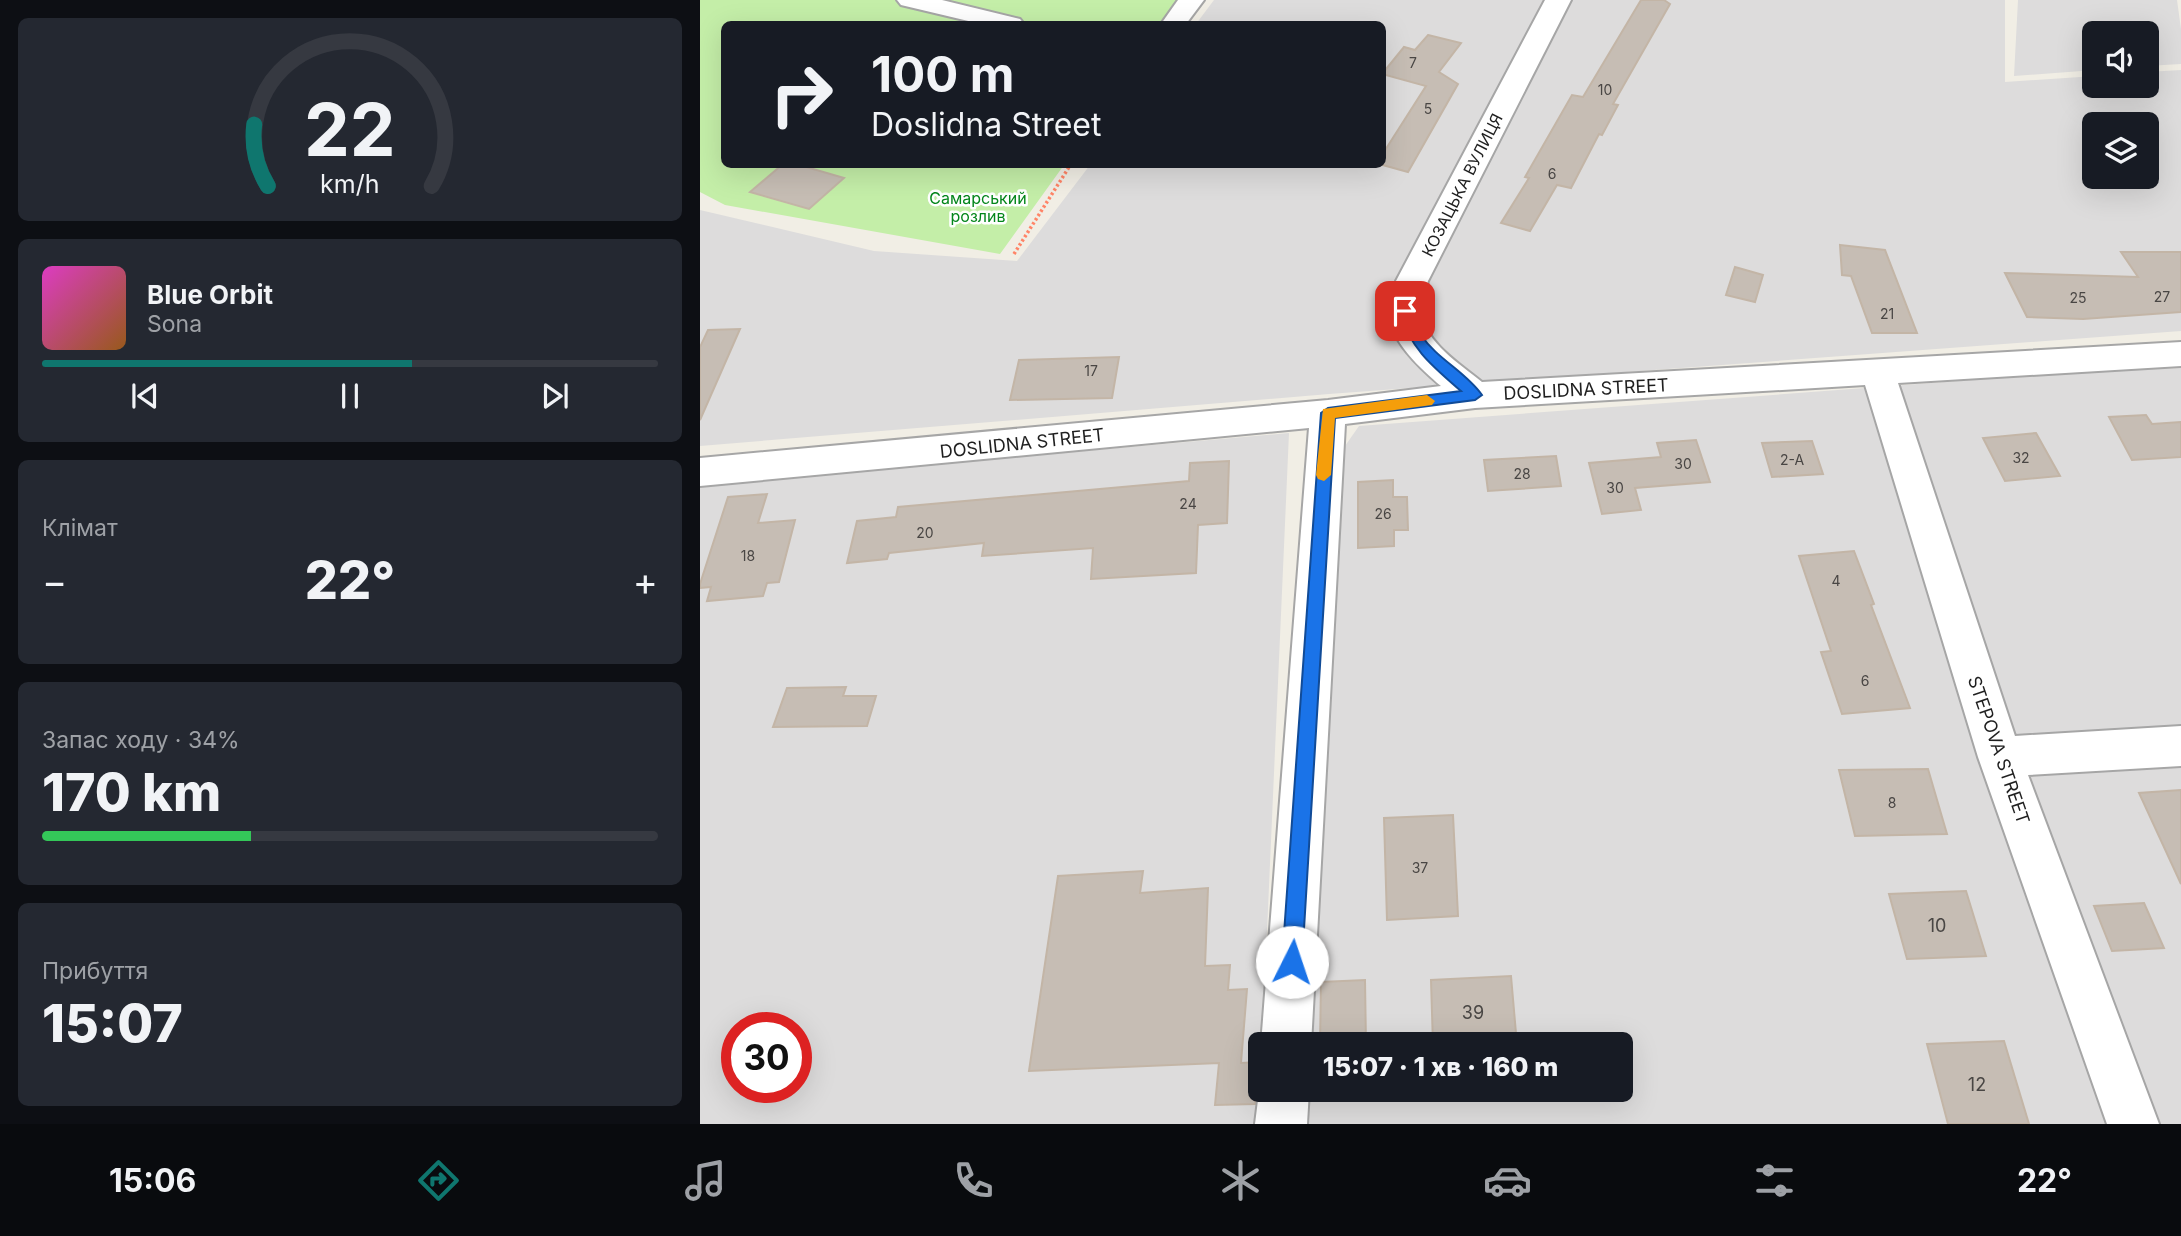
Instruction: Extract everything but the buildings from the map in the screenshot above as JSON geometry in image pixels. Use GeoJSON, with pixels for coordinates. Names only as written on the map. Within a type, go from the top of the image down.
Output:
{"type":"FeatureCollection","features":[{"type":"Feature","properties":{"kind":"street"},"geometry":{"type":"LineString","coordinates":[[909,0],[999,21]]}},
{"type":"Feature","properties":{"kind":"street"},"geometry":{"type":"LineString","coordinates":[[1175,21],[1191,0]]}},
{"type":"Feature","properties":{"kind":"street","name":"КОЗАЦЬКА ВУЛИЦЯ"},"geometry":{"type":"LineString","coordinates":[[1475,395],[1438,364],[1414,336],[1405,311],[1412,281],[1558,0]]}},
{"type":"Feature","properties":{"kind":"street","name":"DOSLIDNA STREET"},"geometry":{"type":"LineString","coordinates":[[700,472],[1328,413],[1475,395],[2181,354]]}},
{"type":"Feature","properties":{"kind":"street","name":"STEPOVA STREET"},"geometry":{"type":"LineString","coordinates":[[1878,373],[2000,757],[2133,1124]]}},
{"type":"Feature","properties":{"kind":"street"},"geometry":{"type":"LineString","coordinates":[[1287,1032],[1328,413]]}},
{"type":"Feature","properties":{"kind":"street"},"geometry":{"type":"LineString","coordinates":[[2000,757],[2181,746]]}},
{"type":"Feature","properties":{"kind":"street"},"geometry":{"type":"LineString","coordinates":[[1281,1124],[1282,1102]]}},
{"type":"Feature","properties":{"kind":"path"},"geometry":{"type":"LineString","coordinates":[[1014,254],[1068,168]]}},
{"type":"Feature","properties":{"kind":"shaded area"},"geometry":{"type":"Polygon","coordinates":[[[1214,0],[2005,0],[2005,82],[2082,77],[2082,98],[2159,98],[2159,71],[2181,70],[2181,331],[1329,394],[700,446],[700,210],[874,251],[1017,261],[1088,168],[1386,168],[1386,21],[1198,21],[1214,0]]]}},
{"type":"Feature","properties":{"kind":"shaded area"},"geometry":{"type":"Polygon","coordinates":[[[2018,0],[2177,0],[2181,29],[2181,64],[2159,65],[2159,21],[2082,21],[2082,71],[2014,76],[2018,0]]]}},
{"type":"Feature","properties":{"kind":"shaded area"},"geometry":{"type":"Polygon","coordinates":[[[2181,368],[2181,1124],[1303,1124],[1304,1102],[1633,1102],[1633,1032],[1308,1032],[1338,456],[1359,426],[2092,371],[2181,368]]]}},
{"type":"Feature","properties":{"kind":"shaded area"},"geometry":{"type":"Polygon","coordinates":[[[1289,433],[1263,1032],[1248,1032],[1248,1102],[1259,1102],[1259,1124],[700,1124],[700,485],[1289,433]]]}},
{"type":"Feature","properties":{"kind":"green space","name":"Самарський розлив"},"geometry":{"type":"Polygon","coordinates":[[[700,0],[1187,0],[1173,21],[721,21],[721,168],[1062,168],[1000,254],[725,205],[700,192],[700,0]]]}},
{"type":"Feature","properties":{"kind":"slow traffic"},"geometry":{"type":"LineString","coordinates":[[1324,475],[1328,413],[1427,401]]}},
{"type":"Feature","properties":{"kind":"route"},"geometry":{"type":"LineString","coordinates":[[1292,962],[1328,413],[1475,395],[1438,364],[1414,336],[1405,311]]}}]}
